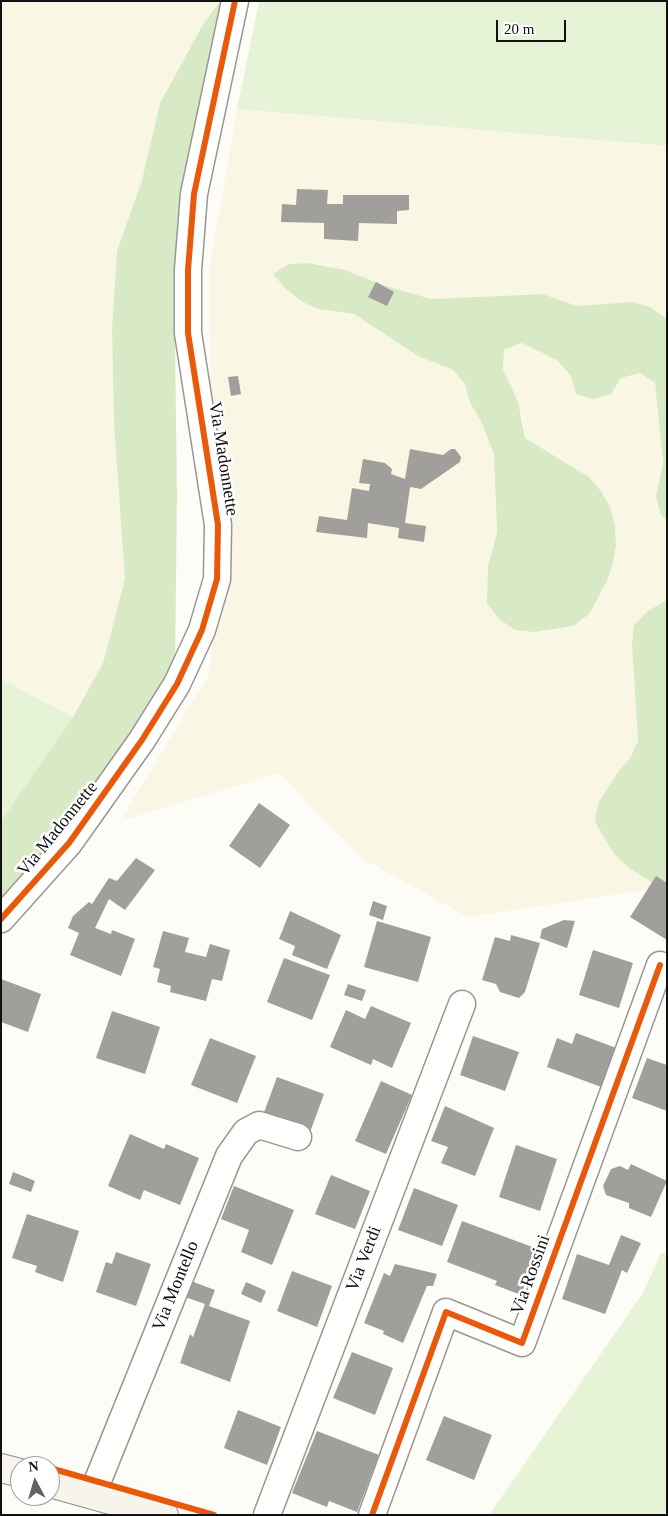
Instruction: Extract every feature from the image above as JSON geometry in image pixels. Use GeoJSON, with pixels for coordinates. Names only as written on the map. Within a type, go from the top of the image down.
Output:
{"type":"FeatureCollection","features":[{"type":"Feature","properties":{"kind":"main road"},"geometry":{"type":"LineString","coordinates":[[60,1486],[164,1515]]}},
{"type":"Feature","properties":{"kind":"street","name":"Via Madonnette"},"geometry":{"type":"LineString","coordinates":[[1,919],[70,843],[142,740],[181,675],[202,630],[217,579],[218,525],[188,333],[188,270],[194,194],[235,1]]}},
{"type":"Feature","properties":{"kind":"street","name":"Via Rossini"},"geometry":{"type":"LineString","coordinates":[[372,1515],[446,1312],[522,1343],[660,965]]}},
{"type":"Feature","properties":{"kind":"street","name":"Via Verdi"},"geometry":{"type":"LineString","coordinates":[[267,1515],[462,1004]]}},
{"type":"Feature","properties":{"kind":"street","name":"Via Montello"},"geometry":{"type":"LineString","coordinates":[[92,1495],[229,1156],[246,1132],[259,1125],[298,1137]]}},
{"type":"Feature","properties":{"kind":"shaded area"},"geometry":{"type":"Polygon","coordinates":[[[1,1],[220,1],[201,28],[160,103],[142,180],[117,251],[112,329],[114,424],[125,579],[103,663],[73,717],[1,679],[1,1]]]}},
{"type":"Feature","properties":{"kind":"shaded area"},"geometry":{"type":"Polygon","coordinates":[[[237,109],[667,146],[667,319],[650,307],[633,302],[577,306],[543,294],[431,299],[380,284],[328,265],[309,263],[289,264],[318,309],[354,314],[418,356],[453,370],[465,384],[470,403],[481,421],[494,455],[497,532],[488,566],[597,596],[607,580],[613,563],[616,545],[615,526],[610,507],[601,491],[589,477],[525,438],[523,420],[503,369],[504,350],[522,343],[557,360],[571,376],[576,394],[611,394],[621,378],[640,373],[655,383],[663,461],[658,478],[661,515],[667,521],[667,600],[632,644],[638,741],[630,758],[618,772],[595,822],[614,854],[660,888],[468,917],[360,857],[279,773],[120,821],[209,675],[212,651],[212,494],[209,271],[237,109]]]}},
{"type":"Feature","properties":{"kind":"green space"},"geometry":{"type":"Polygon","coordinates":[[[220,1],[223,1],[199,119],[174,269],[177,494],[175,665],[95,795],[1,910],[1,821],[73,717],[103,663],[125,579],[114,424],[112,329],[117,251],[142,180],[160,103],[201,28],[220,1]]]}},
{"type":"Feature","properties":{"kind":"green space"},"geometry":{"type":"Polygon","coordinates":[[[259,1],[667,1],[667,146],[237,109],[259,1]]]}},
{"type":"Feature","properties":{"kind":"green space"},"geometry":{"type":"Polygon","coordinates":[[[309,263],[345,270],[380,284],[431,299],[543,294],[577,306],[633,302],[650,307],[667,319],[667,521],[661,515],[656,497],[663,461],[655,383],[640,373],[621,378],[611,394],[593,399],[576,394],[571,376],[557,360],[522,343],[504,350],[503,369],[518,402],[525,438],[589,477],[601,491],[610,507],[615,526],[616,545],[613,563],[607,581],[589,614],[573,626],[534,632],[515,630],[499,619],[487,603],[488,566],[497,532],[494,455],[481,421],[470,403],[465,384],[453,370],[418,356],[354,314],[318,309],[301,301],[285,288],[273,274],[289,264],[309,263]]]}},
{"type":"Feature","properties":{"kind":"green space"},"geometry":{"type":"Polygon","coordinates":[[[667,600],[667,889],[660,888],[628,867],[614,854],[595,822],[598,803],[618,772],[630,758],[638,741],[632,644],[634,625],[648,611],[667,600]]]}},
{"type":"Feature","properties":{"kind":"green space"},"geometry":{"type":"Polygon","coordinates":[[[1,679],[73,717],[1,821],[1,679]]]}},
{"type":"Feature","properties":{"kind":"green space"},"geometry":{"type":"Polygon","coordinates":[[[661,1253],[667,1253],[667,1515],[489,1515],[643,1293],[661,1253]]]}},
{"type":"Feature","properties":{"kind":"building"},"geometry":{"type":"Polygon","coordinates":[[[297,189],[328,190],[327,204],[343,204],[343,195],[409,195],[409,210],[397,211],[397,224],[359,223],[358,241],[324,239],[324,223],[281,222],[282,204],[296,205],[297,189]]]}},
{"type":"Feature","properties":{"kind":"building"},"geometry":{"type":"Polygon","coordinates":[[[376,282],[394,292],[387,306],[368,297],[376,282]]]}},
{"type":"Feature","properties":{"kind":"building"},"geometry":{"type":"Polygon","coordinates":[[[238,376],[241,394],[231,396],[228,377],[238,376]]]}},
{"type":"Feature","properties":{"kind":"building"},"geometry":{"type":"Polygon","coordinates":[[[410,449],[443,455],[451,449],[455,449],[461,457],[460,462],[421,489],[410,487],[405,523],[426,526],[424,542],[398,538],[399,528],[368,523],[367,538],[316,532],[319,516],[347,520],[352,488],[369,491],[370,484],[359,483],[363,459],[385,463],[392,469],[391,474],[405,479],[410,449]]]}},
{"type":"Feature","properties":{"kind":"building"},"geometry":{"type":"Polygon","coordinates":[[[259,803],[290,825],[260,868],[229,846],[259,803]]]}},
{"type":"Feature","properties":{"kind":"building"},"geometry":{"type":"Polygon","coordinates":[[[136,858],[155,870],[125,910],[109,899],[95,928],[111,934],[112,930],[135,939],[121,976],[70,955],[79,933],[68,928],[73,916],[89,902],[92,904],[109,878],[117,881],[136,858]]]}},
{"type":"Feature","properties":{"kind":"building"},"geometry":{"type":"Polygon","coordinates":[[[656,876],[667,883],[667,940],[630,917],[656,876]]]}},
{"type":"Feature","properties":{"kind":"building"},"geometry":{"type":"Polygon","coordinates":[[[373,901],[387,906],[383,920],[369,915],[373,901]]]}},
{"type":"Feature","properties":{"kind":"building"},"geometry":{"type":"Polygon","coordinates":[[[290,911],[341,935],[327,969],[292,955],[295,946],[279,939],[290,911]]]}},
{"type":"Feature","properties":{"kind":"building"},"geometry":{"type":"Polygon","coordinates":[[[564,920],[575,921],[567,948],[540,938],[542,929],[564,920]]]}},
{"type":"Feature","properties":{"kind":"building"},"geometry":{"type":"Polygon","coordinates":[[[377,921],[431,937],[418,982],[364,967],[377,921]]]}},
{"type":"Feature","properties":{"kind":"building"},"geometry":{"type":"Polygon","coordinates":[[[163,931],[189,938],[185,952],[206,957],[210,944],[230,950],[222,981],[212,979],[206,1001],[170,992],[171,986],[157,982],[160,969],[153,967],[163,931]]]}},
{"type":"Feature","properties":{"kind":"building"},"geometry":{"type":"Polygon","coordinates":[[[511,935],[540,943],[525,992],[519,998],[500,992],[496,984],[482,980],[495,937],[510,941],[511,935]]]}},
{"type":"Feature","properties":{"kind":"building"},"geometry":{"type":"Polygon","coordinates":[[[593,950],[633,963],[619,1008],[579,995],[593,950]]]}},
{"type":"Feature","properties":{"kind":"building"},"geometry":{"type":"Polygon","coordinates":[[[284,958],[330,975],[312,1020],[267,1002],[284,958]]]}},
{"type":"Feature","properties":{"kind":"building"},"geometry":{"type":"Polygon","coordinates":[[[1,979],[41,994],[28,1032],[1,1022],[1,979]]]}},
{"type":"Feature","properties":{"kind":"building"},"geometry":{"type":"Polygon","coordinates":[[[348,984],[366,990],[362,1001],[344,995],[348,984]]]}},
{"type":"Feature","properties":{"kind":"building"},"geometry":{"type":"Polygon","coordinates":[[[371,1006],[411,1023],[392,1068],[373,1059],[371,1065],[330,1047],[346,1010],[365,1019],[371,1006]]]}},
{"type":"Feature","properties":{"kind":"building"},"geometry":{"type":"Polygon","coordinates":[[[112,1011],[160,1027],[145,1074],[96,1058],[112,1011]]]}},
{"type":"Feature","properties":{"kind":"building"},"geometry":{"type":"Polygon","coordinates":[[[576,1033],[619,1049],[604,1088],[547,1067],[557,1038],[572,1044],[576,1033]]]}},
{"type":"Feature","properties":{"kind":"building"},"geometry":{"type":"Polygon","coordinates":[[[473,1036],[519,1052],[505,1091],[460,1075],[473,1036]]]}},
{"type":"Feature","properties":{"kind":"building"},"geometry":{"type":"Polygon","coordinates":[[[210,1038],[256,1056],[237,1103],[191,1085],[210,1038]]]}},
{"type":"Feature","properties":{"kind":"building"},"geometry":{"type":"Polygon","coordinates":[[[647,1058],[667,1065],[667,1111],[632,1098],[647,1058]]]}},
{"type":"Feature","properties":{"kind":"building"},"geometry":{"type":"Polygon","coordinates":[[[277,1077],[324,1094],[309,1135],[262,1118],[277,1077]]]}},
{"type":"Feature","properties":{"kind":"building"},"geometry":{"type":"Polygon","coordinates":[[[381,1081],[412,1095],[386,1154],[355,1141],[381,1081]]]}},
{"type":"Feature","properties":{"kind":"building"},"geometry":{"type":"Polygon","coordinates":[[[445,1106],[494,1128],[475,1176],[441,1163],[448,1147],[431,1141],[445,1106]]]}},
{"type":"Feature","properties":{"kind":"building"},"geometry":{"type":"Polygon","coordinates":[[[130,1134],[164,1149],[166,1144],[199,1158],[180,1205],[144,1190],[140,1200],[108,1186],[130,1134]]]}},
{"type":"Feature","properties":{"kind":"building"},"geometry":{"type":"Polygon","coordinates":[[[516,1145],[557,1159],[540,1211],[499,1197],[516,1145]]]}},
{"type":"Feature","properties":{"kind":"building"},"geometry":{"type":"Polygon","coordinates":[[[631,1164],[667,1181],[651,1217],[629,1208],[629,1203],[606,1195],[603,1186],[611,1169],[620,1166],[628,1170],[631,1164]]]}},
{"type":"Feature","properties":{"kind":"building"},"geometry":{"type":"Polygon","coordinates":[[[13,1172],[35,1181],[31,1192],[9,1184],[13,1172]]]}},
{"type":"Feature","properties":{"kind":"building"},"geometry":{"type":"Polygon","coordinates":[[[331,1175],[370,1191],[355,1229],[315,1214],[331,1175]]]}},
{"type":"Feature","properties":{"kind":"building"},"geometry":{"type":"Polygon","coordinates":[[[234,1186],[294,1210],[272,1265],[241,1252],[249,1230],[221,1219],[234,1186]]]}},
{"type":"Feature","properties":{"kind":"building"},"geometry":{"type":"Polygon","coordinates":[[[414,1188],[458,1205],[442,1246],[398,1230],[414,1188]]]}},
{"type":"Feature","properties":{"kind":"building"},"geometry":{"type":"Polygon","coordinates":[[[27,1214],[79,1231],[63,1282],[35,1272],[37,1266],[12,1258],[27,1214]]]}},
{"type":"Feature","properties":{"kind":"building"},"geometry":{"type":"Polygon","coordinates":[[[462,1221],[538,1249],[521,1295],[495,1285],[497,1281],[447,1262],[462,1221]]]}},
{"type":"Feature","properties":{"kind":"building"},"geometry":{"type":"Polygon","coordinates":[[[621,1235],[641,1243],[627,1273],[622,1270],[605,1314],[562,1299],[577,1254],[609,1265],[621,1235]]]}},
{"type":"Feature","properties":{"kind":"building"},"geometry":{"type":"Polygon","coordinates":[[[116,1252],[151,1264],[136,1306],[96,1292],[106,1262],[112,1264],[116,1252]]]}},
{"type":"Feature","properties":{"kind":"building"},"geometry":{"type":"Polygon","coordinates":[[[395,1264],[437,1274],[433,1286],[427,1286],[403,1343],[383,1334],[384,1331],[364,1323],[384,1273],[390,1276],[395,1264]]]}},
{"type":"Feature","properties":{"kind":"building"},"geometry":{"type":"Polygon","coordinates":[[[292,1271],[332,1286],[317,1327],[277,1311],[292,1271]]]}},
{"type":"Feature","properties":{"kind":"building"},"geometry":{"type":"Polygon","coordinates":[[[191,1281],[215,1290],[209,1306],[250,1321],[230,1382],[180,1363],[190,1334],[193,1337],[205,1304],[185,1297],[191,1281]]]}},
{"type":"Feature","properties":{"kind":"building"},"geometry":{"type":"Polygon","coordinates":[[[246,1282],[266,1291],[261,1303],[241,1294],[246,1282]]]}},
{"type":"Feature","properties":{"kind":"building"},"geometry":{"type":"Polygon","coordinates":[[[352,1352],[393,1368],[375,1415],[333,1398],[352,1352]]]}},
{"type":"Feature","properties":{"kind":"building"},"geometry":{"type":"Polygon","coordinates":[[[238,1410],[281,1427],[267,1465],[224,1448],[238,1410]]]}},
{"type":"Feature","properties":{"kind":"building"},"geometry":{"type":"Polygon","coordinates":[[[444,1416],[492,1435],[474,1480],[426,1460],[444,1416]]]}},
{"type":"Feature","properties":{"kind":"building"},"geometry":{"type":"Polygon","coordinates":[[[317,1431],[379,1455],[357,1512],[329,1501],[327,1507],[292,1493],[317,1431]]]}},
{"type":"Feature","properties":{"kind":"cycle path"},"geometry":{"type":"LineString","coordinates":[[1,919],[69,843],[142,740],[177,684],[202,630],[217,579],[218,525],[188,333],[188,270],[194,194],[235,1]]}},
{"type":"Feature","properties":{"kind":"cycle path"},"geometry":{"type":"LineString","coordinates":[[372,1515],[446,1312],[522,1343],[660,965]]}},
{"type":"Feature","properties":{"kind":"cycle path"},"geometry":{"type":"LineString","coordinates":[[60,1471],[214,1515]]}}]}
